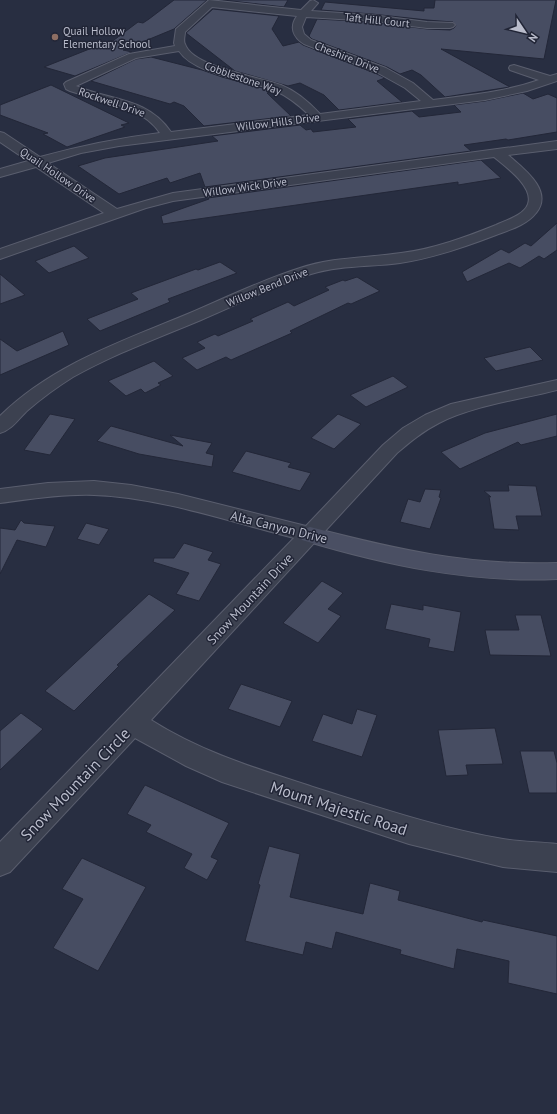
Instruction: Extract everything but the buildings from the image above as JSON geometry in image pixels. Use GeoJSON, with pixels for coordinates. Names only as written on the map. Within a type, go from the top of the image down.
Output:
{"type":"FeatureCollection","features":[{"type":"Feature","properties":{"kind":"street","name":"Cheshire Drive"},"geometry":{"type":"LineString","coordinates":[[316,0],[299,20],[297,26],[298,33],[302,38],[318,47],[360,61],[389,74],[413,89],[430,103]]}},
{"type":"Feature","properties":{"kind":"street","name":"Taft Hill Court"},"geometry":{"type":"LineString","coordinates":[[211,2],[304,14],[372,18],[427,25],[450,25]]}},
{"type":"Feature","properties":{"kind":"street"},"geometry":{"type":"LineString","coordinates":[[181,48],[178,37],[180,31],[211,2]]}},
{"type":"Feature","properties":{"kind":"street","name":"Cobblestone Way"},"geometry":{"type":"LineString","coordinates":[[181,48],[189,56],[207,66],[264,83],[289,93],[306,105],[317,117]]}},
{"type":"Feature","properties":{"kind":"street","name":"Rockwell Drive"},"geometry":{"type":"LineString","coordinates":[[168,136],[158,121],[149,114],[133,107],[74,89],[70,87],[70,84],[133,56],[181,48]]}},
{"type":"Feature","properties":{"kind":"street"},"geometry":{"type":"LineString","coordinates":[[514,68],[554,79]]}},
{"type":"Feature","properties":{"kind":"street","name":"Willow Hills Drive"},"geometry":{"type":"LineString","coordinates":[[0,174],[100,146],[168,136],[505,94],[554,79]]}},
{"type":"Feature","properties":{"kind":"street","name":"Quail Hollow Drive"},"geometry":{"type":"LineString","coordinates":[[0,136],[115,214]]}},
{"type":"Feature","properties":{"kind":"street","name":"Willow Wick Drive"},"geometry":{"type":"LineString","coordinates":[[0,254],[150,202],[186,195],[557,145]]}},
{"type":"Feature","properties":{"kind":"street","name":"Willow Bend Drive"},"geometry":{"type":"LineString","coordinates":[[0,427],[16,410],[36,393],[70,371],[101,356],[289,277],[326,266],[402,257],[441,250],[461,244],[515,222],[525,216],[532,208],[536,199],[536,194],[527,180],[497,153]]}},
{"type":"Feature","properties":{"kind":"street","name":"Snow Mountain Drive"},"geometry":{"type":"LineString","coordinates":[[133,723],[390,449],[410,432],[432,419],[458,408],[557,385]]}},
{"type":"Feature","properties":{"kind":"street","name":"Alta Canyon Drive"},"geometry":{"type":"LineString","coordinates":[[0,496],[48,490],[94,488],[130,492],[178,501],[310,536],[426,563],[480,570],[535,573],[557,572]]}},
{"type":"Feature","properties":{"kind":"street","name":"Mount Majestic Road"},"geometry":{"type":"LineString","coordinates":[[133,723],[160,740],[195,758],[232,773],[409,831],[503,853],[557,858]]}},
{"type":"Feature","properties":{"kind":"street","name":"Snow Mountain Circle"},"geometry":{"type":"LineString","coordinates":[[0,862],[133,723]]}},
{"type":"Feature","properties":{"kind":"place","name":"Quail Hollow Elementary School"},"geometry":{"type":"Point","coordinates":[55,37]}}]}
